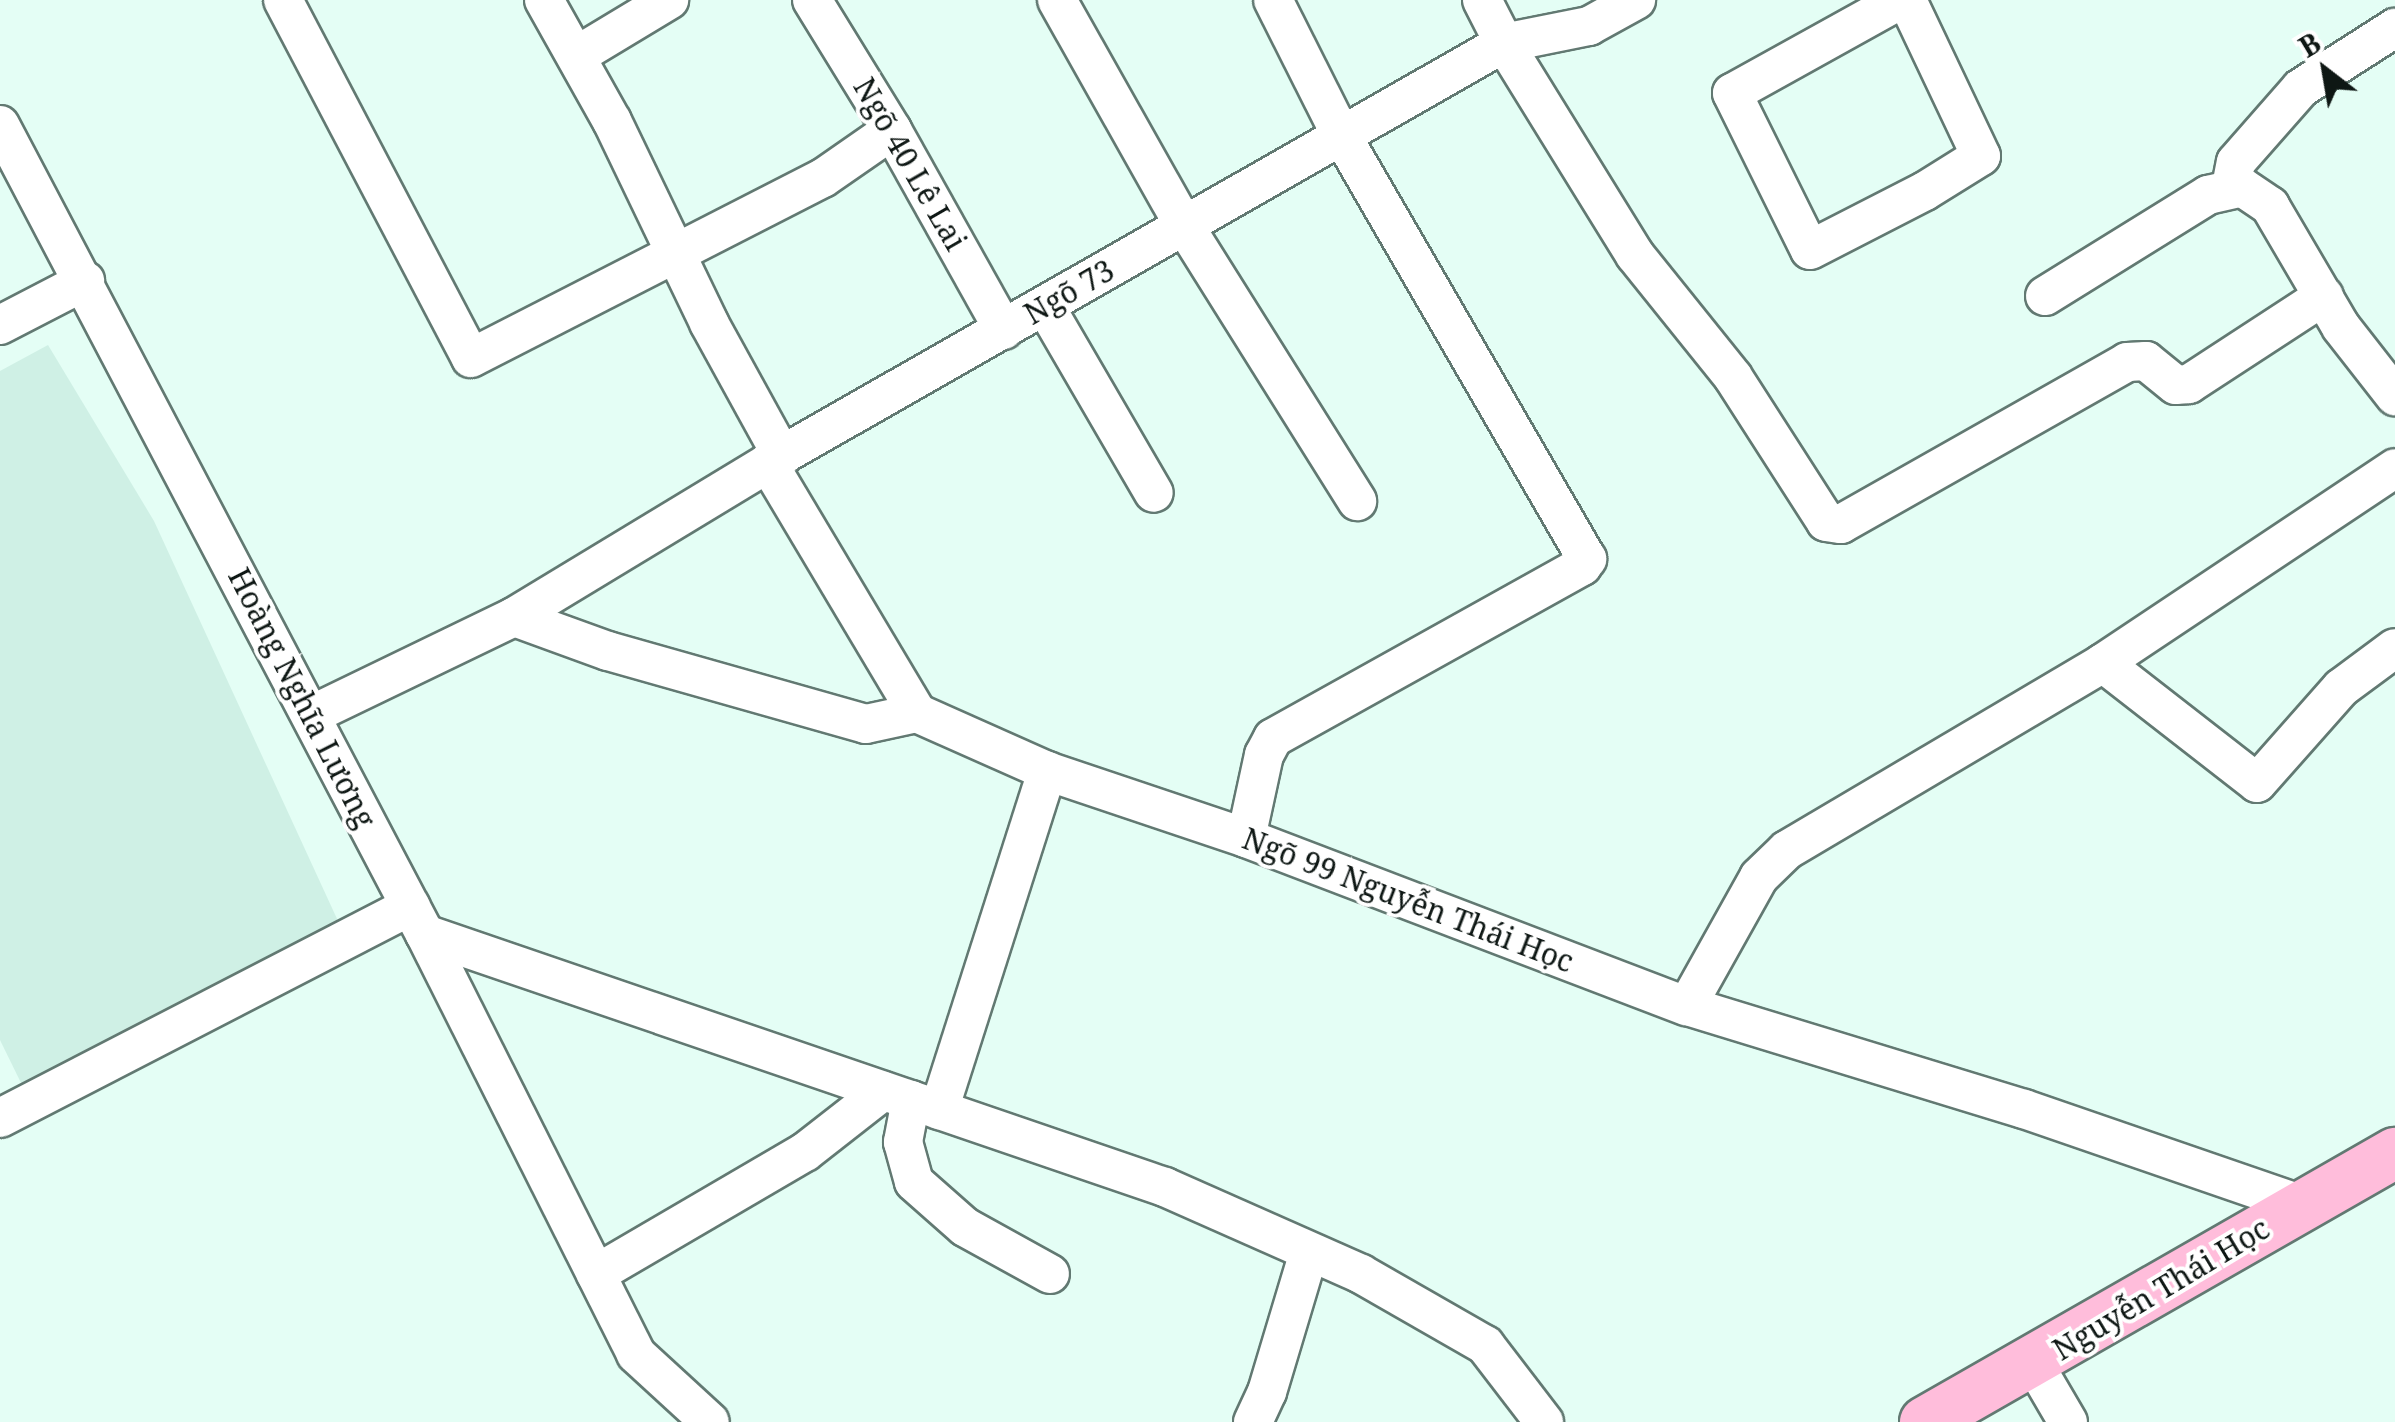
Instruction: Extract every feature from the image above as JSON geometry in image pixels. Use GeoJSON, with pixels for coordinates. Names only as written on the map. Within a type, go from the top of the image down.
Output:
{"type":"FeatureCollection","features":[{"type":"Feature","properties":{"kind":"main road","name":"Nguyễn Thái Học"},"geometry":{"type":"LineString","coordinates":[[1926,1422],[2034,1364],[2395,1153]]}},
{"type":"Feature","properties":{"kind":"street"},"geometry":{"type":"LineString","coordinates":[[283,0],[471,358],[824,178],[892,130]]}},
{"type":"Feature","properties":{"kind":"street"},"geometry":{"type":"LineString","coordinates":[[514,616],[608,651],[866,724],[917,713],[775,460],[675,253],[544,0]]}},
{"type":"Feature","properties":{"kind":"street"},"geometry":{"type":"LineString","coordinates":[[576,56],[669,0]]}},
{"type":"Feature","properties":{"kind":"street","name":"Ngõ 40 Lê Lai"},"geometry":{"type":"LineString","coordinates":[[812,0],[892,130],[1004,330]]}},
{"type":"Feature","properties":{"kind":"street"},"geometry":{"type":"LineString","coordinates":[[1057,0],[1184,225],[1356,501]]}},
{"type":"Feature","properties":{"kind":"street"},"geometry":{"type":"LineString","coordinates":[[1246,838],[1264,755],[1273,738],[1582,566],[1587,558],[1341,135],[1273,0]]}},
{"type":"Feature","properties":{"kind":"street"},"geometry":{"type":"LineString","coordinates":[[1482,0],[1504,43],[1634,255],[1732,377],[1826,522],[1841,524],[2126,362],[2146,362],[2176,384],[2189,384],[2324,296]]}},
{"type":"Feature","properties":{"kind":"street","name":"Ngõ 73"},"geometry":{"type":"LineString","coordinates":[[311,716],[514,616],[775,460],[1504,43],[1589,26],[1636,0]]}},
{"type":"Feature","properties":{"kind":"street"},"geometry":{"type":"LineString","coordinates":[[1904,0],[1981,156],[1926,192],[1810,250],[1732,93],[1904,0]]}},
{"type":"Feature","properties":{"kind":"street"},"geometry":{"type":"LineString","coordinates":[[2231,187],[2236,162],[2301,88],[2395,28]]}},
{"type":"Feature","properties":{"kind":"street","name":"Hoàng Nghĩa Lương"},"geometry":{"type":"LineString","coordinates":[[0,125],[417,920],[636,1354],[710,1422]]}},
{"type":"Feature","properties":{"kind":"street"},"geometry":{"type":"LineString","coordinates":[[2045,296],[2208,196],[2231,187],[2252,191],[2270,206],[2355,348],[2395,396]]}},
{"type":"Feature","properties":{"kind":"street"},"geometry":{"type":"LineString","coordinates":[[0,325],[85,281]]}},
{"type":"Feature","properties":{"kind":"street"},"geometry":{"type":"LineString","coordinates":[[1045,306],[1154,494]]}},
{"type":"Feature","properties":{"kind":"street"},"geometry":{"type":"LineString","coordinates":[[1687,1006],[1760,877],[1787,850],[2103,663],[2395,468]]}},
{"type":"Feature","properties":{"kind":"street"},"geometry":{"type":"LineString","coordinates":[[2103,663],[2257,783],[2341,688],[2395,648]]}},
{"type":"Feature","properties":{"kind":"street","name":"Ngõ 99 Nguyễn Thái Học"},"geometry":{"type":"LineString","coordinates":[[917,713],[1046,771],[1246,838],[1687,1006],[2024,1109],[2302,1205]]}},
{"type":"Feature","properties":{"kind":"street"},"geometry":{"type":"LineString","coordinates":[[1046,771],[911,1100],[903,1142],[914,1182],[965,1227],[1050,1274]]}},
{"type":"Feature","properties":{"kind":"street"},"geometry":{"type":"LineString","coordinates":[[0,1118],[417,920],[1164,1188],[1360,1274],[1485,1345],[1544,1422]]}},
{"type":"Feature","properties":{"kind":"street"},"geometry":{"type":"LineString","coordinates":[[596,1274],[805,1152],[911,1100]]}},
{"type":"Feature","properties":{"kind":"street"},"geometry":{"type":"LineString","coordinates":[[1253,1422],[1267,1392],[1310,1252]]}},
{"type":"Feature","properties":{"kind":"street"},"geometry":{"type":"LineString","coordinates":[[2034,1364],[2068,1422]]}},
{"type":"Feature","properties":{"kind":"shaded area"},"geometry":{"type":"Polygon","coordinates":[[[48,345],[154,521],[338,921],[23,1087],[0,1040],[0,371],[48,345]]]}}]}
